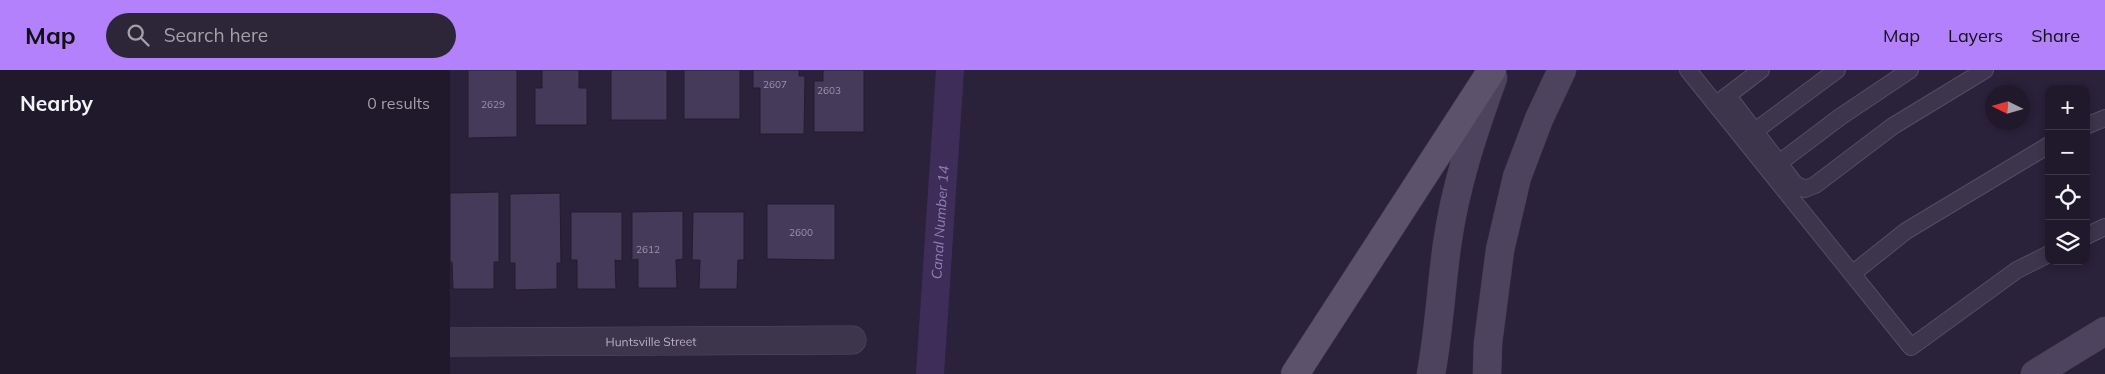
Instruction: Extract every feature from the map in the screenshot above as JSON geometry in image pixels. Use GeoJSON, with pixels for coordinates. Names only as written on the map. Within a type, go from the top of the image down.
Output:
{"type":"FeatureCollection","features":[{"type":"Feature","properties":{"kind":"main road"},"geometry":{"type":"LineString","coordinates":[[1295,374],[1492,70]]}},
{"type":"Feature","properties":{"kind":"main road"},"geometry":{"type":"LineString","coordinates":[[1431,374],[1437,338],[1447,244],[1459,184],[1476,124],[1496,70]]}},
{"type":"Feature","properties":{"kind":"main road"},"geometry":{"type":"LineString","coordinates":[[1487,374],[1488,343],[1500,250],[1517,177],[1539,119],[1562,70]]}},
{"type":"Feature","properties":{"kind":"main road"},"geometry":{"type":"LineString","coordinates":[[2035,374],[2105,331]]}},
{"type":"Feature","properties":{"kind":"street","name":"Huntsville Street"},"geometry":{"type":"LineString","coordinates":[[450,342],[852,340]]}},
{"type":"Feature","properties":{"kind":"lane"},"geometry":{"type":"LineString","coordinates":[[1688,70],[1755,131],[1795,184],[1805,189],[1815,185],[1892,126],[1985,70]]}},
{"type":"Feature","properties":{"kind":"lane"},"geometry":{"type":"LineString","coordinates":[[1722,100],[1761,70]]}},
{"type":"Feature","properties":{"kind":"lane"},"geometry":{"type":"LineString","coordinates":[[1755,131],[1837,70]]}},
{"type":"Feature","properties":{"kind":"lane"},"geometry":{"type":"LineString","coordinates":[[1779,163],[1840,117],[1910,70]]}},
{"type":"Feature","properties":{"kind":"lane"},"geometry":{"type":"LineString","coordinates":[[1722,100],[1852,274],[1910,347],[2017,270],[2045,256]]}},
{"type":"Feature","properties":{"kind":"lane"},"geometry":{"type":"LineString","coordinates":[[2090,124],[2105,118]]}},
{"type":"Feature","properties":{"kind":"lane"},"geometry":{"type":"LineString","coordinates":[[1852,274],[1906,231],[2045,147]]}},
{"type":"Feature","properties":{"kind":"lane"},"geometry":{"type":"LineString","coordinates":[[2090,234],[2105,227]]}},
{"type":"Feature","properties":{"kind":"building"},"geometry":{"type":"Polygon","coordinates":[[[468,70],[517,70],[517,137],[468,138],[468,70]]]}},
{"type":"Feature","properties":{"kind":"building"},"geometry":{"type":"Polygon","coordinates":[[[542,70],[579,70],[579,88],[587,88],[587,125],[535,125],[535,88],[542,88],[542,70]]]}},
{"type":"Feature","properties":{"kind":"building"},"geometry":{"type":"Polygon","coordinates":[[[611,70],[667,70],[667,120],[611,120],[611,70]]]}},
{"type":"Feature","properties":{"kind":"building"},"geometry":{"type":"Polygon","coordinates":[[[684,70],[740,70],[740,119],[684,119],[684,70]]]}},
{"type":"Feature","properties":{"kind":"building"},"geometry":{"type":"Polygon","coordinates":[[[753,70],[799,70],[799,76],[805,76],[804,134],[760,134],[760,88],[753,88],[753,70]]]}},
{"type":"Feature","properties":{"kind":"building"},"geometry":{"type":"Polygon","coordinates":[[[823,70],[864,70],[864,132],[814,132],[814,81],[823,81],[823,70]]]}},
{"type":"Feature","properties":{"kind":"building"},"geometry":{"type":"Polygon","coordinates":[[[499,192],[499,262],[494,262],[494,289],[453,289],[452,262],[450,262],[450,193],[499,192]]]}},
{"type":"Feature","properties":{"kind":"building"},"geometry":{"type":"Polygon","coordinates":[[[560,193],[561,263],[557,263],[557,289],[515,290],[515,263],[510,263],[510,194],[560,193]]]}},
{"type":"Feature","properties":{"kind":"building"},"geometry":{"type":"Polygon","coordinates":[[[767,204],[835,204],[835,260],[767,259],[767,204]]]}},
{"type":"Feature","properties":{"kind":"building"},"geometry":{"type":"Polygon","coordinates":[[[683,211],[683,259],[676,260],[677,288],[638,288],[638,259],[632,260],[632,212],[683,211]]]}},
{"type":"Feature","properties":{"kind":"building"},"geometry":{"type":"Polygon","coordinates":[[[571,212],[622,212],[622,261],[615,260],[616,289],[577,289],[577,260],[571,260],[571,212]]]}},
{"type":"Feature","properties":{"kind":"building"},"geometry":{"type":"Polygon","coordinates":[[[693,212],[744,212],[744,260],[738,260],[737,289],[699,289],[700,260],[692,260],[693,212]]]}},
{"type":"Feature","properties":{"kind":"waterway","name":"Canal Number 14"},"geometry":{"type":"LineString","coordinates":[[930,374],[950,70]]}}]}
